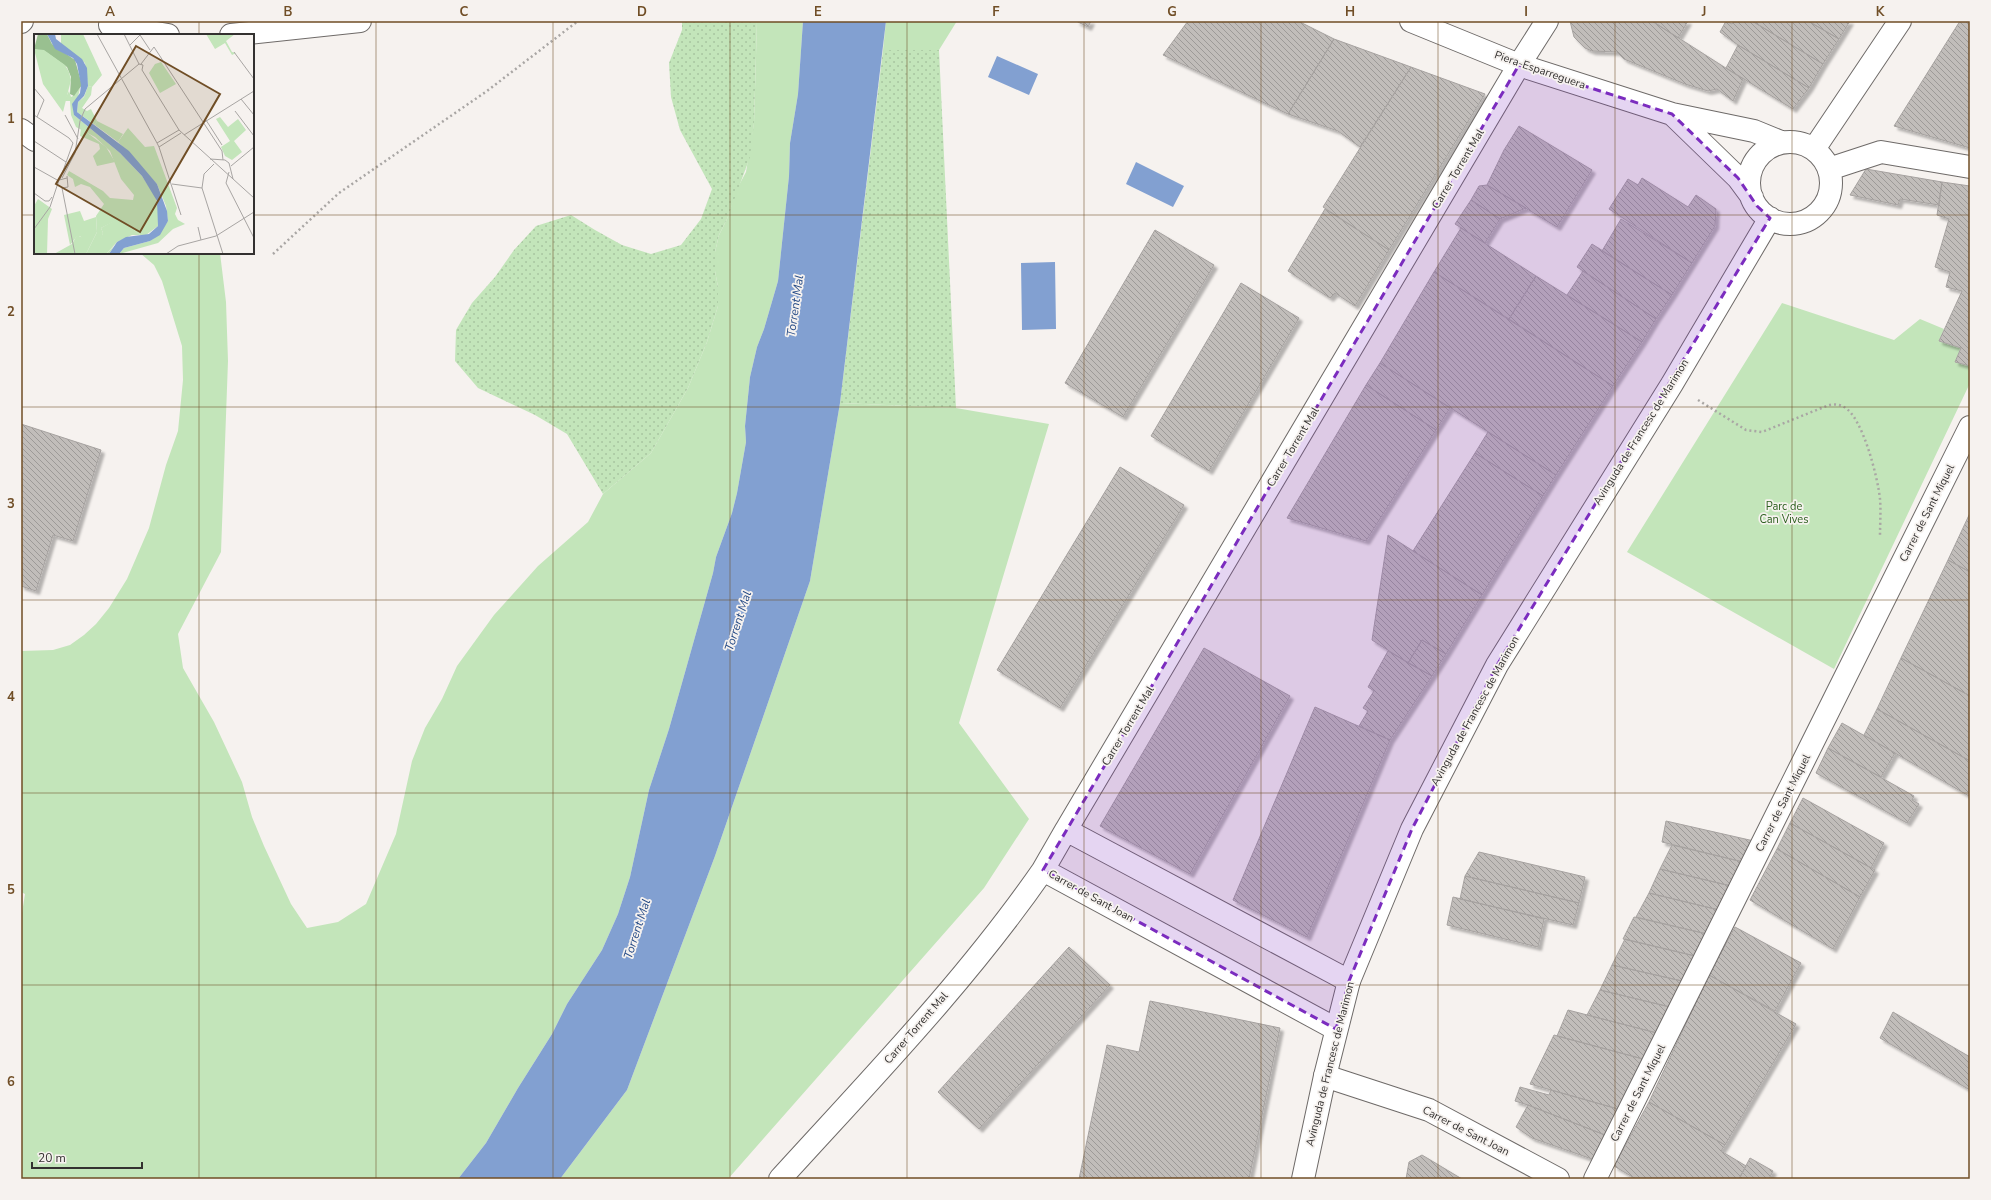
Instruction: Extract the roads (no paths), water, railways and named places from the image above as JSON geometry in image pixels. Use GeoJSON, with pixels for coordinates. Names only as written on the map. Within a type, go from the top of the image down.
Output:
{"type":"FeatureCollection","features":[{"type":"Feature","properties":{"kind":"street"},"geometry":{"type":"LineString","coordinates":[[240,34],[360,21]]}},
{"type":"Feature","properties":{"kind":"street","name":"Piera-Esparreguera"},"geometry":{"type":"LineString","coordinates":[[1411,21],[1519,65],[1672,114],[1754,131],[1781,142]]}},
{"type":"Feature","properties":{"kind":"street","name":"Carrer Torrent Mal"},"geometry":{"type":"LineString","coordinates":[[1066,830],[1519,65],[1548,21]]}},
{"type":"Feature","properties":{"kind":"street"},"geometry":{"type":"LineString","coordinates":[[1814,149],[1900,21]]}},
{"type":"Feature","properties":{"kind":"street"},"geometry":{"type":"LineString","coordinates":[[110,27],[161,34]]}},
{"type":"Feature","properties":{"kind":"street","name":"Piera-Esparreguera"},"geometry":{"type":"LineString","coordinates":[[1672,114],[1738,178],[1752,198]]}},
{"type":"Feature","properties":{"kind":"street"},"geometry":{"type":"LineString","coordinates":[[21,130],[34,139]]}},
{"type":"Feature","properties":{"kind":"street"},"geometry":{"type":"LineString","coordinates":[[1781,142],[1798,142],[1814,149],[1823,158],[1829,169],[1831,190],[1827,201],[1812,217],[1802,222],[1791,224],[1780,223],[1770,218],[1756,206],[1752,198],[1749,178],[1757,159],[1772,146],[1781,142]]}},
{"type":"Feature","properties":{"kind":"street"},"geometry":{"type":"LineString","coordinates":[[1829,169],[1881,152],[1970,167]]}},
{"type":"Feature","properties":{"kind":"street","name":"Avinguda de Francesc de Marimon"},"geometry":{"type":"LineString","coordinates":[[1303,1179],[1325,1076],[1349,981],[1412,829],[1497,665],[1672,384],[1770,218]]}},
{"type":"Feature","properties":{"kind":"street","name":"Carrer de Sant Miquel"},"geometry":{"type":"LineString","coordinates":[[1595,1179],[1970,427]]}},
{"type":"Feature","properties":{"kind":"street"},"geometry":{"type":"LineString","coordinates":[[1066,830],[1349,981]]}},
{"type":"Feature","properties":{"kind":"street","name":"Carrer de Sant Joan"},"geometry":{"type":"LineString","coordinates":[[1066,830],[1043,870],[1336,1030]]}},
{"type":"Feature","properties":{"kind":"street","name":"Carrer Torrent Mal"},"geometry":{"type":"LineString","coordinates":[[780,1179],[913,1034],[1011,916],[1043,870]]}},
{"type":"Feature","properties":{"kind":"street","name":"Carrer de Sant Joan"},"geometry":{"type":"LineString","coordinates":[[1325,1076],[1430,1110],[1558,1179]]}},
{"type":"Feature","properties":{"kind":"water","name":"Torrent Mal"},"geometry":{"type":"Polygon","coordinates":[[[803,21],[886,21],[840,403],[810,581],[715,856],[627,1090],[560,1179],[458,1179],[486,1143],[552,1034],[567,1004],[602,950],[618,914],[630,877],[649,790],[669,729],[713,573],[716,557],[732,513],[737,493],[746,442],[745,426],[750,377],[757,347],[764,329],[778,281],[789,176],[790,143],[798,94],[803,21]]]}},
{"type":"Feature","properties":{"kind":"water"},"geometry":{"type":"Polygon","coordinates":[[[997,56],[1038,74],[1029,95],[988,77],[997,56]]]}},
{"type":"Feature","properties":{"kind":"water"},"geometry":{"type":"Polygon","coordinates":[[[1136,162],[1184,186],[1173,207],[1126,184],[1136,162]]]}},
{"type":"Feature","properties":{"kind":"water"},"geometry":{"type":"Polygon","coordinates":[[[1055,262],[1056,329],[1022,330],[1021,263],[1055,262]]]}},
{"type":"Feature","properties":{"kind":"park label","name":"Parc de Can Vives"},"geometry":{"type":"Point","coordinates":[1784,512]}}]}
